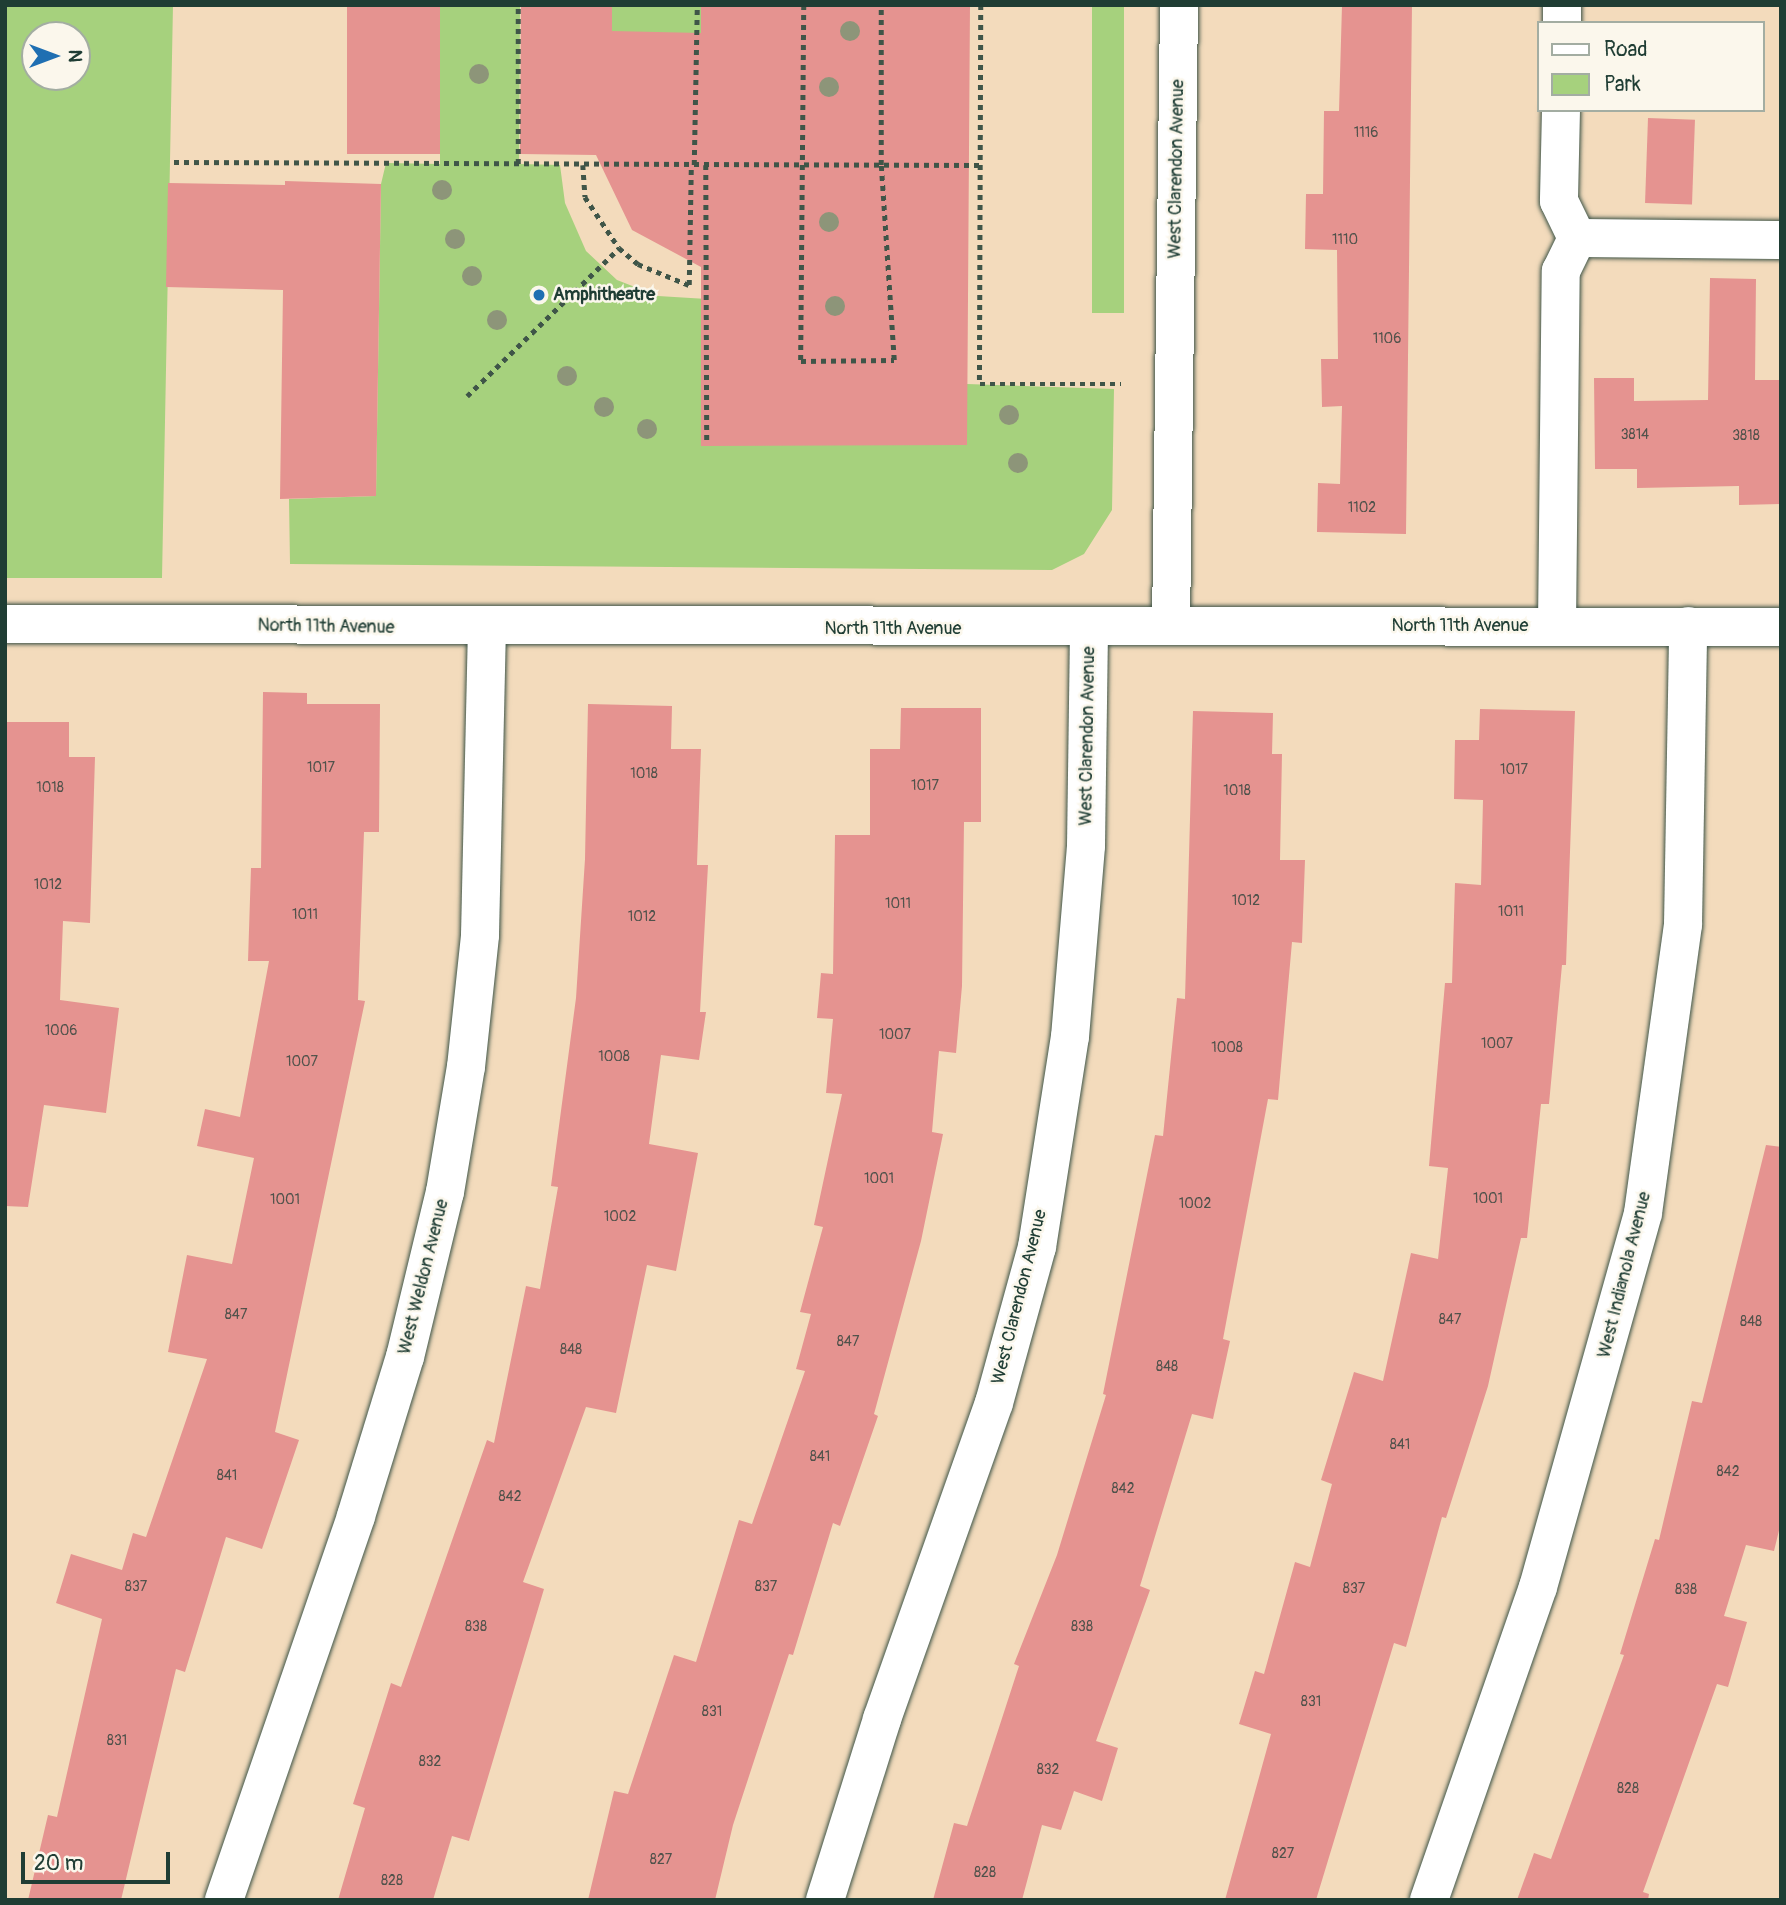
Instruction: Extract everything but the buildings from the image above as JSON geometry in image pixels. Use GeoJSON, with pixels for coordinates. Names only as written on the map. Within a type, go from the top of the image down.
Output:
{"type":"FeatureCollection","features":[{"type":"Feature","properties":{"kind":"street","name":"West Clarendon Avenue"},"geometry":{"type":"LineString","coordinates":[[1171,626],[1179,5]]}},
{"type":"Feature","properties":{"kind":"street"},"geometry":{"type":"LineString","coordinates":[[1561,112],[1559,201],[1577,238]]}},
{"type":"Feature","properties":{"kind":"street"},"geometry":{"type":"LineString","coordinates":[[1577,238],[1781,240]]}},
{"type":"Feature","properties":{"kind":"street"},"geometry":{"type":"LineString","coordinates":[[1557,626],[1561,271],[1577,238]]}},
{"type":"Feature","properties":{"kind":"street","name":"North 11th Avenue"},"geometry":{"type":"LineString","coordinates":[[5,624],[488,628],[1781,627]]}},
{"type":"Feature","properties":{"kind":"street","name":"West Indianola Avenue"},"geometry":{"type":"LineString","coordinates":[[1429,1900],[1538,1587],[1643,1213],[1683,925],[1688,626]]}},
{"type":"Feature","properties":{"kind":"street","name":"West Weldon Avenue"},"geometry":{"type":"LineString","coordinates":[[224,1900],[356,1516],[405,1356],[445,1192],[466,1067],[480,935],[488,628]]}},
{"type":"Feature","properties":{"kind":"street","name":"West Clarendon Avenue"},"geometry":{"type":"LineString","coordinates":[[825,1900],[882,1719],[994,1404],[1037,1247],[1070,1037],[1086,846],[1089,628]]}},
{"type":"Feature","properties":{"kind":"path"},"geometry":{"type":"LineString","coordinates":[[518,5],[518,164]]}},
{"type":"Feature","properties":{"kind":"path"},"geometry":{"type":"LineString","coordinates":[[696,5],[694,165],[979,165]]}},
{"type":"Feature","properties":{"kind":"path"},"geometry":{"type":"LineString","coordinates":[[804,5],[801,361],[894,360],[881,165],[881,5]]}},
{"type":"Feature","properties":{"kind":"path"},"geometry":{"type":"LineString","coordinates":[[981,5],[980,384],[1121,384]]}},
{"type":"Feature","properties":{"kind":"path"},"geometry":{"type":"LineString","coordinates":[[174,162],[707,165]]}},
{"type":"Feature","properties":{"kind":"path"},"geometry":{"type":"LineString","coordinates":[[583,165],[585,197],[619,248],[638,264],[690,285],[691,165]]}},
{"type":"Feature","properties":{"kind":"path"},"geometry":{"type":"LineString","coordinates":[[707,165],[707,440]]}},
{"type":"Feature","properties":{"kind":"path"},"geometry":{"type":"LineString","coordinates":[[467,396],[619,248]]}},
{"type":"Feature","properties":{"kind":"green space"},"geometry":{"type":"Polygon","coordinates":[[[5,5],[173,5],[162,578],[5,578],[5,5]]]}},
{"type":"Feature","properties":{"kind":"green space"},"geometry":{"type":"Polygon","coordinates":[[[440,5],[520,5],[519,164],[560,165],[565,203],[586,251],[617,280],[658,296],[707,299],[967,384],[1114,389],[1112,510],[1084,554],[1052,570],[290,564],[289,499],[376,496],[381,184],[386,163],[440,164],[440,5]]]}},
{"type":"Feature","properties":{"kind":"green space"},"geometry":{"type":"Polygon","coordinates":[[[612,5],[701,5],[701,161],[612,31],[612,5]]]}},
{"type":"Feature","properties":{"kind":"green space"},"geometry":{"type":"Polygon","coordinates":[[[1092,5],[1124,5],[1124,313],[1092,313],[1092,5]]]}},
{"type":"Feature","properties":{"kind":"place","name":"Amphitheatre"},"geometry":{"type":"Point","coordinates":[539,295]}}]}
